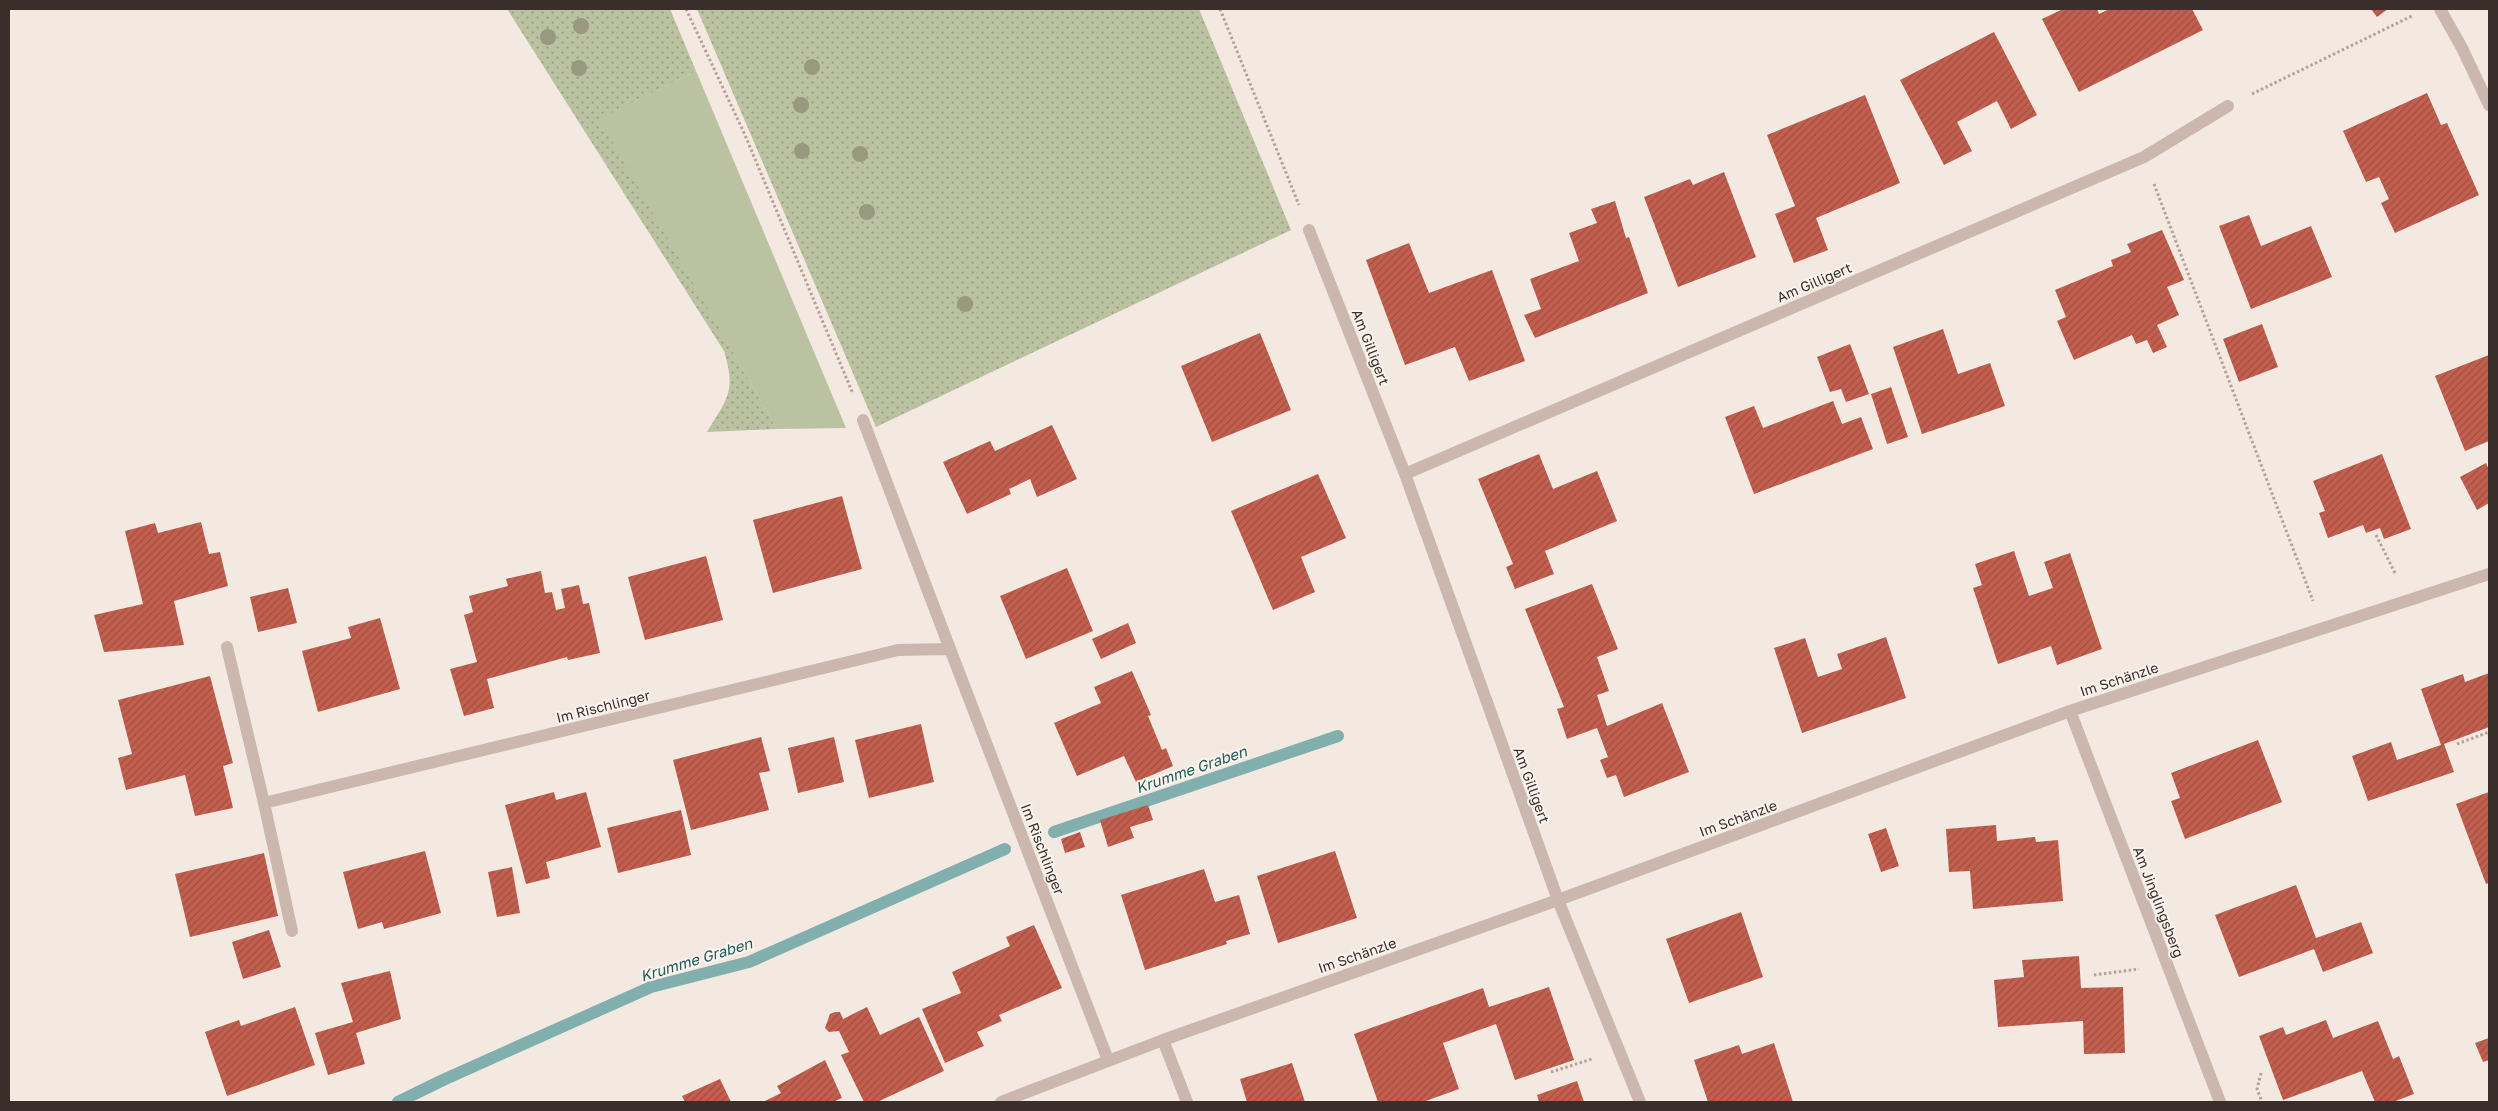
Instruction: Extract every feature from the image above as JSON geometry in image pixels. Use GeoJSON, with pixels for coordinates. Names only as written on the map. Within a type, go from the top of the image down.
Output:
{"type":"FeatureCollection","features":[{"type":"Feature","properties":{"kind":"street"},"geometry":{"type":"LineString","coordinates":[[2440,9],[2462,48],[2489,104]]}},
{"type":"Feature","properties":{"kind":"street","name":"Am Gilligert"},"geometry":{"type":"LineString","coordinates":[[1405,474],[2144,157],[2228,106]]}},
{"type":"Feature","properties":{"kind":"street","name":"Am Gilligert"},"geometry":{"type":"LineString","coordinates":[[1309,230],[1405,474],[1558,900],[1640,1102]]}},
{"type":"Feature","properties":{"kind":"street","name":"Im Rischlinger"},"geometry":{"type":"LineString","coordinates":[[863,420],[1108,1060]]}},
{"type":"Feature","properties":{"kind":"street","name":"Im Schänzle"},"geometry":{"type":"LineString","coordinates":[[1001,1102],[1108,1060],[1558,900],[2070,712],[2489,574]]}},
{"type":"Feature","properties":{"kind":"street"},"geometry":{"type":"LineString","coordinates":[[228,647],[292,931]]}},
{"type":"Feature","properties":{"kind":"street","name":"Im Rischlinger"},"geometry":{"type":"LineString","coordinates":[[264,803],[898,650],[950,649]]}},
{"type":"Feature","properties":{"kind":"street","name":"Am Jinglingsberg"},"geometry":{"type":"LineString","coordinates":[[2070,712],[2220,1102]]}},
{"type":"Feature","properties":{"kind":"street"},"geometry":{"type":"LineString","coordinates":[[1163,1040],[1187,1102]]}},
{"type":"Feature","properties":{"kind":"path"},"geometry":{"type":"LineString","coordinates":[[686,9],[745,135],[863,420]]}},
{"type":"Feature","properties":{"kind":"path"},"geometry":{"type":"LineString","coordinates":[[1220,9],[1309,230]]}},
{"type":"Feature","properties":{"kind":"path"},"geometry":{"type":"LineString","coordinates":[[2228,106],[2418,13]]}},
{"type":"Feature","properties":{"kind":"path"},"geometry":{"type":"LineString","coordinates":[[2144,157],[2324,627]]}},
{"type":"Feature","properties":{"kind":"path"},"geometry":{"type":"LineString","coordinates":[[2376,535],[2408,600]]}},
{"type":"Feature","properties":{"kind":"path"},"geometry":{"type":"LineString","coordinates":[[2457,744],[2489,732]]}},
{"type":"Feature","properties":{"kind":"path"},"geometry":{"type":"LineString","coordinates":[[2094,974],[2167,965]]}},
{"type":"Feature","properties":{"kind":"path"},"geometry":{"type":"LineString","coordinates":[[1552,1072],[1619,1051]]}},
{"type":"Feature","properties":{"kind":"path"},"geometry":{"type":"LineString","coordinates":[[2261,1073],[2257,1089],[2262,1102]]}},
{"type":"Feature","properties":{"kind":"green space"},"geometry":{"type":"Polygon","coordinates":[[[507,9],[670,9],[696,71],[600,119],[777,429],[707,432],[728,394],[728,365],[724,351],[507,9]]]}},
{"type":"Feature","properties":{"kind":"green space"},"geometry":{"type":"Polygon","coordinates":[[[697,9],[1199,9],[1291,230],[876,427],[697,9]]]}},
{"type":"Feature","properties":{"kind":"green space"},"geometry":{"type":"Polygon","coordinates":[[[696,71],[846,428],[777,429],[599,119],[696,71]]]}},
{"type":"Feature","properties":{"kind":"building"},"geometry":{"type":"Polygon","coordinates":[[[2063,9],[2097,9],[2099,14],[2109,9],[2192,9],[2203,30],[2079,92],[2042,19],[2063,9]]]}},
{"type":"Feature","properties":{"kind":"building"},"geometry":{"type":"Polygon","coordinates":[[[2371,9],[2388,9],[2377,17],[2371,9]]]}},
{"type":"Feature","properties":{"kind":"building"},"geometry":{"type":"Polygon","coordinates":[[[1994,32],[2037,115],[2011,129],[1997,101],[1957,122],[1972,151],[1944,165],[1900,80],[1994,32]]]}},
{"type":"Feature","properties":{"kind":"building"},"geometry":{"type":"Polygon","coordinates":[[[2427,93],[2441,125],[2447,123],[2479,195],[2395,233],[2381,203],[2389,199],[2379,177],[2366,182],[2343,131],[2427,93]]]}},
{"type":"Feature","properties":{"kind":"building"},"geometry":{"type":"Polygon","coordinates":[[[1865,95],[1900,183],[1816,218],[1828,250],[1794,263],[1775,214],[1795,206],[1767,135],[1865,95]]]}},
{"type":"Feature","properties":{"kind":"building"},"geometry":{"type":"Polygon","coordinates":[[[1724,172],[1756,257],[1678,287],[1644,197],[1690,179],[1693,185],[1724,172]]]}},
{"type":"Feature","properties":{"kind":"building"},"geometry":{"type":"Polygon","coordinates":[[[1615,201],[1626,238],[1629,237],[1648,293],[1535,338],[1524,315],[1541,309],[1530,279],[1579,261],[1569,233],[1597,223],[1591,209],[1615,201]]]}},
{"type":"Feature","properties":{"kind":"building"},"geometry":{"type":"Polygon","coordinates":[[[2249,215],[2261,246],[2311,226],[2332,277],[2251,309],[2219,226],[2249,215]]]}},
{"type":"Feature","properties":{"kind":"building"},"geometry":{"type":"Polygon","coordinates":[[[2162,230],[2184,280],[2167,287],[2179,315],[2157,325],[2167,347],[2153,353],[2147,340],[2136,344],[2132,335],[2074,360],[2057,321],[2066,317],[2055,290],[2113,266],[2111,260],[2131,252],[2127,244],[2162,230]]]}},
{"type":"Feature","properties":{"kind":"building"},"geometry":{"type":"Polygon","coordinates":[[[1409,243],[1429,293],[1492,270],[1525,361],[1469,381],[1455,347],[1405,365],[1366,260],[1409,243]]]}},
{"type":"Feature","properties":{"kind":"building"},"geometry":{"type":"Polygon","coordinates":[[[2262,324],[2278,367],[2239,382],[2223,339],[2262,324]]]}},
{"type":"Feature","properties":{"kind":"building"},"geometry":{"type":"Polygon","coordinates":[[[1943,329],[1958,374],[1990,363],[2005,406],[1922,434],[1893,347],[1943,329]]]}},
{"type":"Feature","properties":{"kind":"building"},"geometry":{"type":"Polygon","coordinates":[[[1260,333],[1291,410],[1212,442],[1181,366],[1260,333]]]}},
{"type":"Feature","properties":{"kind":"building"},"geometry":{"type":"Polygon","coordinates":[[[1850,344],[1869,394],[1846,402],[1841,389],[1830,392],[1817,357],[1850,344]]]}},
{"type":"Feature","properties":{"kind":"building"},"geometry":{"type":"Polygon","coordinates":[[[2489,355],[2489,441],[2465,451],[2435,376],[2489,355]]]}},
{"type":"Feature","properties":{"kind":"building"},"geometry":{"type":"Polygon","coordinates":[[[1891,387],[1908,437],[1887,444],[1871,394],[1891,387]]]}},
{"type":"Feature","properties":{"kind":"building"},"geometry":{"type":"Polygon","coordinates":[[[1833,401],[1842,424],[1861,417],[1873,449],[1754,494],[1725,417],[1754,406],[1763,428],[1833,401]]]}},
{"type":"Feature","properties":{"kind":"building"},"geometry":{"type":"Polygon","coordinates":[[[1052,425],[1077,479],[1037,497],[1030,479],[1009,489],[1011,494],[967,514],[943,462],[990,441],[995,451],[1052,425]]]}},
{"type":"Feature","properties":{"kind":"building"},"geometry":{"type":"Polygon","coordinates":[[[1539,454],[1553,489],[1597,471],[1617,521],[1545,551],[1554,574],[1515,589],[1506,567],[1513,564],[1478,479],[1539,454]]]}},
{"type":"Feature","properties":{"kind":"building"},"geometry":{"type":"Polygon","coordinates":[[[2382,454],[2411,529],[2384,539],[2380,528],[2366,533],[2363,525],[2328,538],[2319,513],[2325,511],[2313,481],[2382,454]]]}},
{"type":"Feature","properties":{"kind":"building"},"geometry":{"type":"Polygon","coordinates":[[[2486,463],[2489,470],[2489,503],[2477,510],[2460,477],[2486,463]]]}},
{"type":"Feature","properties":{"kind":"building"},"geometry":{"type":"Polygon","coordinates":[[[1318,474],[1346,538],[1301,557],[1315,592],[1273,610],[1231,511],[1318,474]]]}},
{"type":"Feature","properties":{"kind":"building"},"geometry":{"type":"Polygon","coordinates":[[[842,496],[862,569],[773,593],[753,520],[842,496]]]}},
{"type":"Feature","properties":{"kind":"building"},"geometry":{"type":"Polygon","coordinates":[[[201,522],[209,554],[220,552],[228,586],[174,601],[184,645],[104,652],[94,615],[143,604],[125,531],[155,523],[158,533],[201,522]]]}},
{"type":"Feature","properties":{"kind":"building"},"geometry":{"type":"Polygon","coordinates":[[[2014,551],[2029,596],[2053,588],[2044,562],[2070,553],[2102,649],[2057,665],[2051,646],[1998,664],[1973,588],[1982,585],[1975,564],[2014,551]]]}},
{"type":"Feature","properties":{"kind":"building"},"geometry":{"type":"Polygon","coordinates":[[[706,556],[723,620],[645,640],[628,577],[706,556]]]}},
{"type":"Feature","properties":{"kind":"building"},"geometry":{"type":"Polygon","coordinates":[[[1067,568],[1093,631],[1026,659],[1000,596],[1067,568]]]}},
{"type":"Feature","properties":{"kind":"building"},"geometry":{"type":"Polygon","coordinates":[[[541,571],[545,593],[552,592],[556,610],[565,608],[561,589],[579,585],[583,604],[589,603],[600,653],[568,660],[567,657],[487,679],[494,708],[464,716],[450,669],[477,662],[464,615],[473,612],[469,596],[508,586],[506,579],[541,571]]]}},
{"type":"Feature","properties":{"kind":"building"},"geometry":{"type":"Polygon","coordinates":[[[1592,584],[1618,649],[1597,657],[1609,691],[1597,695],[1607,726],[1662,703],[1689,772],[1624,797],[1616,775],[1607,778],[1600,760],[1608,757],[1597,728],[1567,739],[1557,709],[1564,707],[1525,609],[1592,584]]]}},
{"type":"Feature","properties":{"kind":"building"},"geometry":{"type":"Polygon","coordinates":[[[288,588],[297,623],[258,632],[250,597],[288,588]]]}},
{"type":"Feature","properties":{"kind":"building"},"geometry":{"type":"Polygon","coordinates":[[[380,618],[400,689],[318,712],[302,651],[351,638],[348,627],[380,618]]]}},
{"type":"Feature","properties":{"kind":"building"},"geometry":{"type":"Polygon","coordinates":[[[1128,623],[1136,643],[1101,659],[1092,639],[1128,623]]]}},
{"type":"Feature","properties":{"kind":"building"},"geometry":{"type":"Polygon","coordinates":[[[1886,637],[1906,698],[1802,733],[1774,648],[1805,638],[1818,677],[1842,669],[1837,654],[1886,637]]]}},
{"type":"Feature","properties":{"kind":"building"},"geometry":{"type":"Polygon","coordinates":[[[1132,671],[1151,715],[1148,716],[1162,750],[1166,748],[1173,766],[1136,782],[1124,756],[1077,776],[1054,723],[1101,703],[1094,687],[1132,671]]]}},
{"type":"Feature","properties":{"kind":"building"},"geometry":{"type":"Polygon","coordinates":[[[2489,673],[2489,727],[2444,744],[2454,772],[2368,801],[2352,756],[2391,742],[2397,760],[2441,745],[2421,689],[2463,674],[2465,682],[2489,673]]]}},
{"type":"Feature","properties":{"kind":"building"},"geometry":{"type":"Polygon","coordinates":[[[210,676],[233,763],[223,766],[233,808],[195,816],[185,775],[126,790],[118,758],[132,754],[118,700],[210,676]]]}},
{"type":"Feature","properties":{"kind":"building"},"geometry":{"type":"Polygon","coordinates":[[[921,724],[934,782],[869,798],[855,740],[921,724]]]}},
{"type":"Feature","properties":{"kind":"building"},"geometry":{"type":"Polygon","coordinates":[[[761,737],[770,771],[759,773],[769,810],[691,830],[673,760],[761,737]]]}},
{"type":"Feature","properties":{"kind":"building"},"geometry":{"type":"Polygon","coordinates":[[[834,737],[844,782],[798,793],[788,748],[834,737]]]}},
{"type":"Feature","properties":{"kind":"building"},"geometry":{"type":"Polygon","coordinates":[[[2258,740],[2282,802],[2185,839],[2171,801],[2180,798],[2171,773],[2258,740]]]}},
{"type":"Feature","properties":{"kind":"building"},"geometry":{"type":"Polygon","coordinates":[[[554,792],[556,800],[586,792],[601,847],[546,862],[550,878],[526,884],[505,805],[554,792]]]}},
{"type":"Feature","properties":{"kind":"building"},"geometry":{"type":"Polygon","coordinates":[[[2489,792],[2489,883],[2486,884],[2456,804],[2489,792]]]}},
{"type":"Feature","properties":{"kind":"building"},"geometry":{"type":"Polygon","coordinates":[[[1148,805],[1153,820],[1130,827],[1134,838],[1108,847],[1100,820],[1148,805]]]}},
{"type":"Feature","properties":{"kind":"building"},"geometry":{"type":"Polygon","coordinates":[[[681,810],[691,855],[618,873],[607,828],[681,810]]]}},
{"type":"Feature","properties":{"kind":"building"},"geometry":{"type":"Polygon","coordinates":[[[1996,825],[1997,841],[2035,837],[2036,842],[2058,840],[2063,901],[1973,909],[1970,871],[1949,872],[1946,829],[1996,825]]]}},
{"type":"Feature","properties":{"kind":"building"},"geometry":{"type":"Polygon","coordinates":[[[1886,828],[1899,866],[1881,872],[1868,834],[1886,828]]]}},
{"type":"Feature","properties":{"kind":"building"},"geometry":{"type":"Polygon","coordinates":[[[1080,832],[1085,847],[1065,853],[1061,839],[1080,832]]]}},
{"type":"Feature","properties":{"kind":"building"},"geometry":{"type":"Polygon","coordinates":[[[425,851],[441,913],[384,929],[382,922],[358,929],[343,872],[425,851]]]}},
{"type":"Feature","properties":{"kind":"building"},"geometry":{"type":"Polygon","coordinates":[[[1335,851],[1357,918],[1278,943],[1257,876],[1335,851]]]}},
{"type":"Feature","properties":{"kind":"building"},"geometry":{"type":"Polygon","coordinates":[[[264,853],[278,916],[190,937],[175,874],[264,853]]]}},
{"type":"Feature","properties":{"kind":"building"},"geometry":{"type":"Polygon","coordinates":[[[512,867],[520,913],[497,917],[488,872],[512,867]]]}},
{"type":"Feature","properties":{"kind":"building"},"geometry":{"type":"Polygon","coordinates":[[[1204,869],[1215,902],[1239,895],[1250,934],[1226,941],[1227,944],[1145,970],[1121,895],[1204,869]]]}},
{"type":"Feature","properties":{"kind":"building"},"geometry":{"type":"Polygon","coordinates":[[[2296,885],[2316,938],[2361,922],[2373,953],[2323,972],[2314,949],[2239,977],[2215,915],[2296,885]]]}},
{"type":"Feature","properties":{"kind":"building"},"geometry":{"type":"Polygon","coordinates":[[[1741,912],[1763,977],[1689,1003],[1666,939],[1741,912]]]}},
{"type":"Feature","properties":{"kind":"building"},"geometry":{"type":"Polygon","coordinates":[[[1034,925],[1062,988],[999,1015],[1002,1021],[977,1032],[984,1046],[945,1063],[922,1009],[961,993],[952,972],[1010,946],[1006,937],[1034,925]]]}},
{"type":"Feature","properties":{"kind":"building"},"geometry":{"type":"Polygon","coordinates":[[[269,930],[281,967],[243,979],[232,942],[269,930]]]}},
{"type":"Feature","properties":{"kind":"building"},"geometry":{"type":"Polygon","coordinates":[[[2079,956],[2081,988],[2123,987],[2125,1053],[2084,1054],[2083,1021],[1998,1027],[1994,980],[2024,977],[2022,960],[2079,956]]]}},
{"type":"Feature","properties":{"kind":"building"},"geometry":{"type":"Polygon","coordinates":[[[390,971],[401,1019],[356,1033],[365,1064],[328,1075],[315,1033],[353,1022],[341,983],[390,971]]]}},
{"type":"Feature","properties":{"kind":"building"},"geometry":{"type":"Polygon","coordinates":[[[1549,987],[1574,1060],[1515,1080],[1496,1024],[1443,1043],[1459,1089],[1423,1102],[1378,1102],[1354,1034],[1483,988],[1489,1007],[1549,987]]]}},
{"type":"Feature","properties":{"kind":"building"},"geometry":{"type":"Polygon","coordinates":[[[295,1007],[315,1065],[227,1096],[205,1032],[239,1020],[241,1026],[295,1007]]]}},
{"type":"Feature","properties":{"kind":"building"},"geometry":{"type":"Polygon","coordinates":[[[867,1007],[880,1035],[919,1017],[944,1071],[877,1102],[864,1102],[841,1055],[849,1052],[839,1031],[829,1032],[825,1028],[830,1014],[840,1012],[843,1019],[867,1007]]]}},
{"type":"Feature","properties":{"kind":"building"},"geometry":{"type":"Polygon","coordinates":[[[2326,1020],[2333,1038],[2378,1021],[2393,1059],[2399,1056],[2414,1094],[2393,1102],[2375,1102],[2362,1071],[2283,1100],[2259,1036],[2283,1027],[2286,1035],[2326,1020]]]}},
{"type":"Feature","properties":{"kind":"building"},"geometry":{"type":"Polygon","coordinates":[[[2489,1038],[2489,1060],[2483,1062],[2475,1043],[2489,1038]]]}},
{"type":"Feature","properties":{"kind":"building"},"geometry":{"type":"Polygon","coordinates":[[[1774,1043],[1793,1102],[1708,1102],[1694,1060],[1739,1045],[1742,1054],[1774,1043]]]}},
{"type":"Feature","properties":{"kind":"building"},"geometry":{"type":"Polygon","coordinates":[[[825,1060],[842,1098],[833,1102],[763,1102],[781,1093],[777,1086],[825,1060]]]}},
{"type":"Feature","properties":{"kind":"building"},"geometry":{"type":"Polygon","coordinates":[[[1292,1063],[1305,1102],[1247,1102],[1240,1079],[1292,1063]]]}},
{"type":"Feature","properties":{"kind":"building"},"geometry":{"type":"Polygon","coordinates":[[[720,1079],[731,1102],[685,1102],[682,1096],[720,1079]]]}},
{"type":"Feature","properties":{"kind":"building"},"geometry":{"type":"Polygon","coordinates":[[[1577,1081],[1584,1102],[1539,1102],[1537,1095],[1577,1081]]]}},
{"type":"Feature","properties":{"kind":"waterway","name":"Krumme Graben"},"geometry":{"type":"LineString","coordinates":[[1054,832],[1338,736]]}},
{"type":"Feature","properties":{"kind":"waterway","name":"Krumme Graben"},"geometry":{"type":"LineString","coordinates":[[398,1102],[651,987],[749,962],[1005,849]]}}]}
